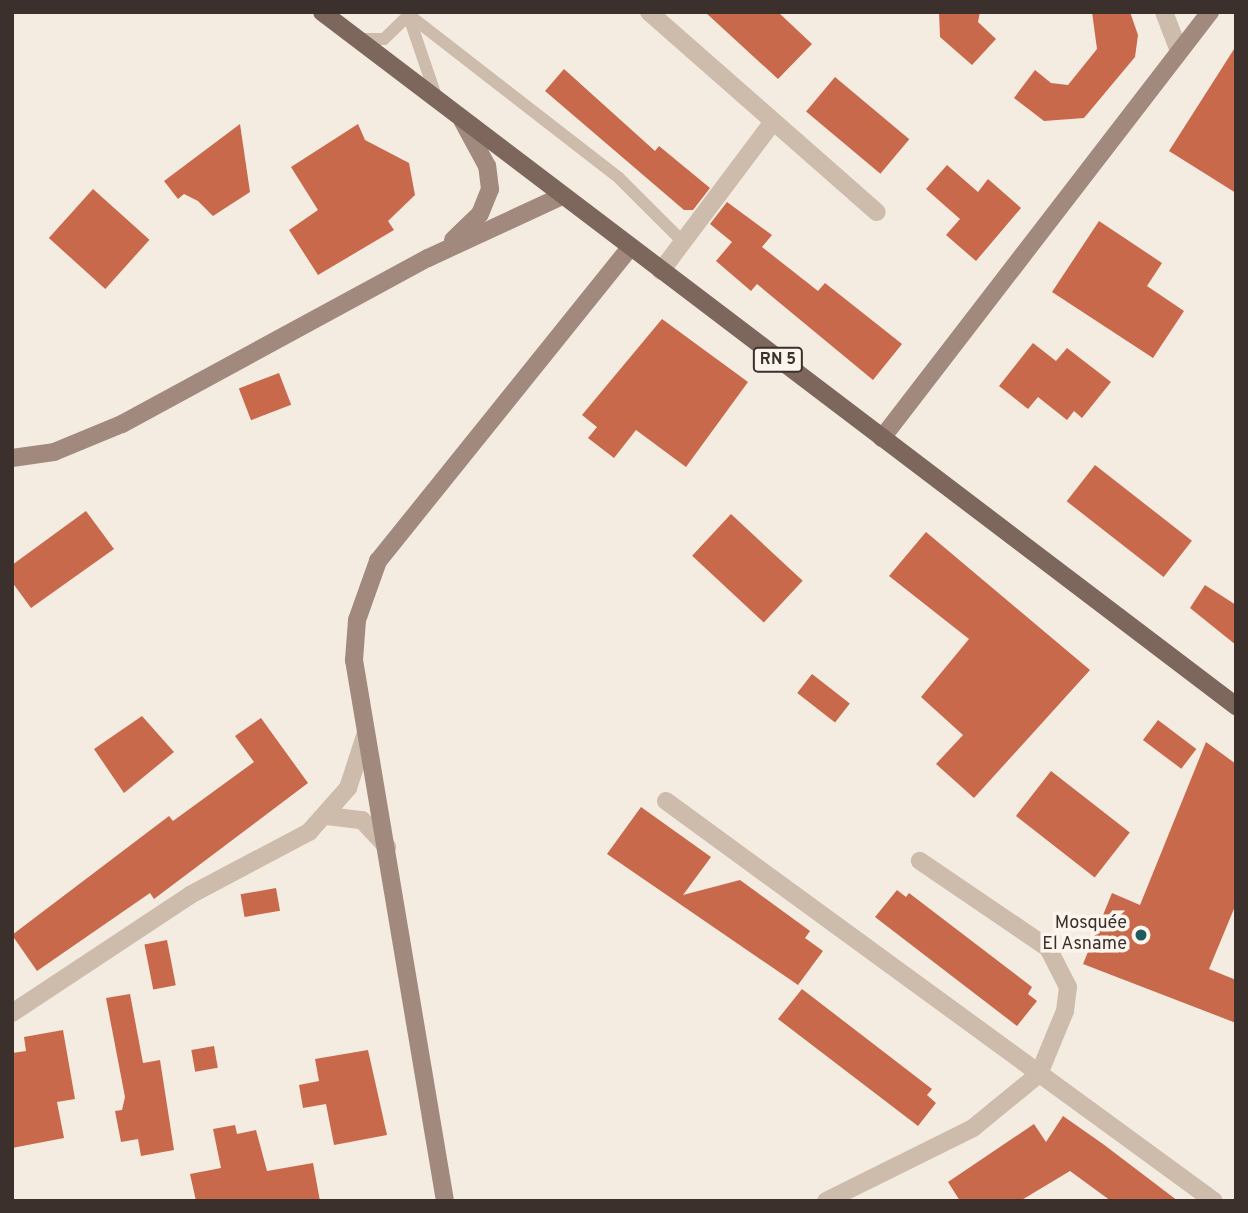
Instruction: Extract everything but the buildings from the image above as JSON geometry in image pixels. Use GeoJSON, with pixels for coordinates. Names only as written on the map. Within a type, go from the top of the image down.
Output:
{"type":"FeatureCollection","features":[{"type":"Feature","properties":{"kind":"main road","name":"RN 5"},"geometry":{"type":"LineString","coordinates":[[322,12],[1236,706]]}},
{"type":"Feature","properties":{"kind":"street"},"geometry":{"type":"LineString","coordinates":[[649,12],[877,212]]}},
{"type":"Feature","properties":{"kind":"street"},"geometry":{"type":"LineString","coordinates":[[1164,12],[1179,51]]}},
{"type":"Feature","properties":{"kind":"street"},"geometry":{"type":"LineString","coordinates":[[882,438],[1210,12]]}},
{"type":"Feature","properties":{"kind":"street"},"geometry":{"type":"LineString","coordinates":[[429,258],[480,214],[489,189],[476,140],[460,117]]}},
{"type":"Feature","properties":{"kind":"street"},"geometry":{"type":"LineString","coordinates":[[661,271],[774,122]]}},
{"type":"Feature","properties":{"kind":"street"},"geometry":{"type":"LineString","coordinates":[[12,457],[54,452],[122,424],[429,258],[562,196]]}},
{"type":"Feature","properties":{"kind":"street"},"geometry":{"type":"LineString","coordinates":[[444,1201],[390,852],[355,660],[357,620],[378,561],[630,248]]}},
{"type":"Feature","properties":{"kind":"street"},"geometry":{"type":"LineString","coordinates":[[12,1013],[190,895],[268,857],[327,817],[360,762],[368,726]]}},
{"type":"Feature","properties":{"kind":"street"},"geometry":{"type":"LineString","coordinates":[[666,801],[1214,1201]]}},
{"type":"Feature","properties":{"kind":"street"},"geometry":{"type":"LineString","coordinates":[[327,817],[362,820],[390,852]]}},
{"type":"Feature","properties":{"kind":"street"},"geometry":{"type":"LineString","coordinates":[[826,1201],[973,1128],[1038,1074],[1065,1011],[1062,966],[1048,948],[920,861]]}},
{"type":"Feature","properties":{"kind":"lane"},"geometry":{"type":"LineString","coordinates":[[358,40],[384,39],[408,14]]}},
{"type":"Feature","properties":{"kind":"lane"},"geometry":{"type":"LineString","coordinates":[[408,14],[437,100]]}},
{"type":"Feature","properties":{"kind":"lane"},"geometry":{"type":"LineString","coordinates":[[408,14],[619,178],[683,242]]}},
{"type":"Feature","properties":{"kind":"place","name":"Mosquée El Asname"},"geometry":{"type":"Point","coordinates":[1141,935]}}]}
